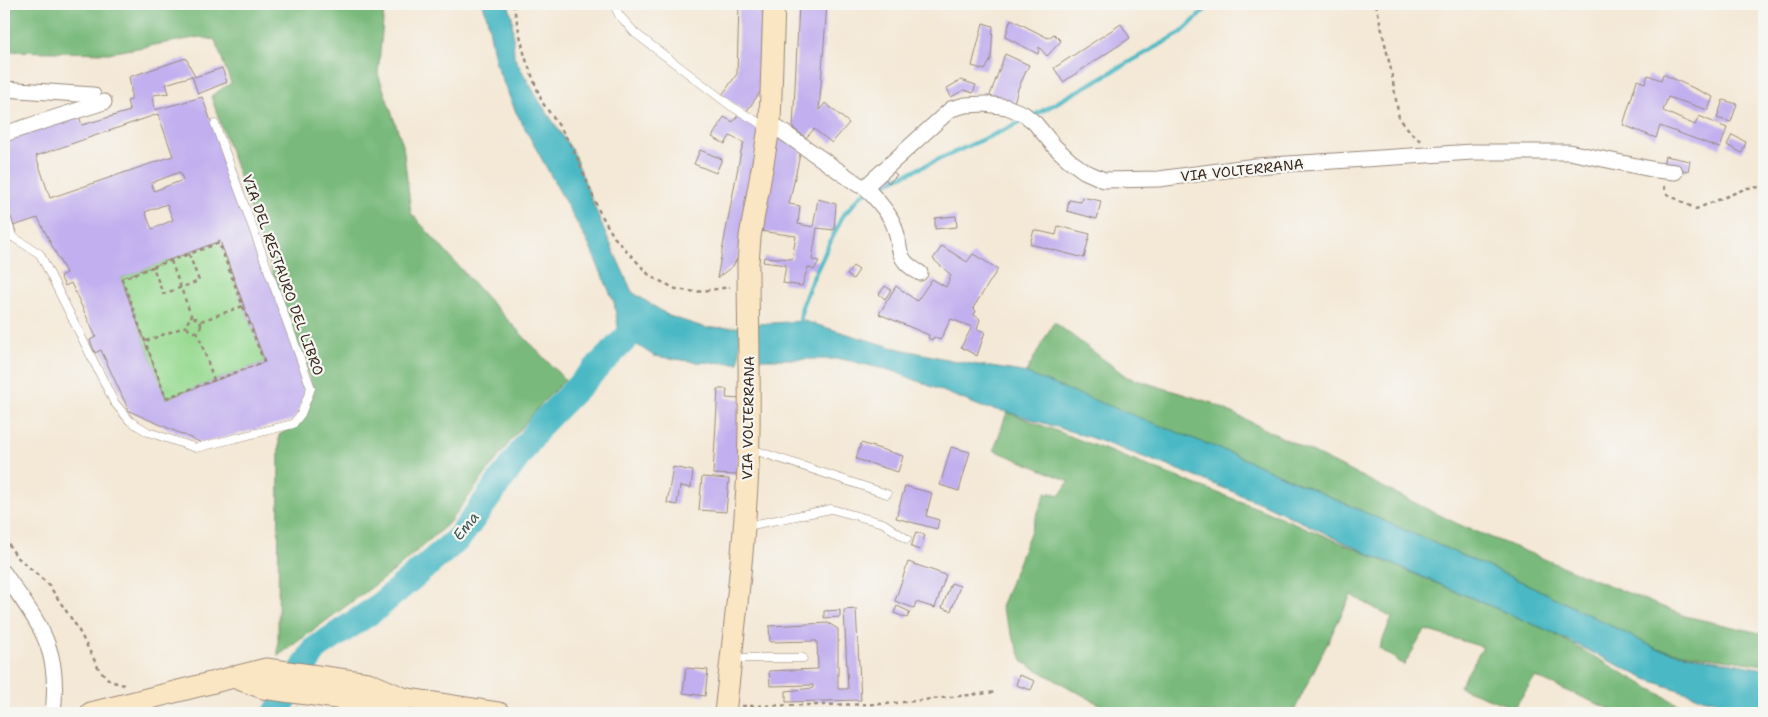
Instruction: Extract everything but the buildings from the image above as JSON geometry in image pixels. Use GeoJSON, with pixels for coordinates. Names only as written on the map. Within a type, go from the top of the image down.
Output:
{"type":"FeatureCollection","features":[{"type":"Feature","properties":{"kind":"main road","name":"VIA VOLTERRANA"},"geometry":{"type":"LineString","coordinates":[[726,710],[745,526],[749,448],[750,379],[742,289],[770,126],[774,4]]}},
{"type":"Feature","properties":{"kind":"main road"},"geometry":{"type":"LineString","coordinates":[[91,713],[232,677],[265,678],[499,713]]}},
{"type":"Feature","properties":{"kind":"street"},"geometry":{"type":"LineString","coordinates":[[4,89],[99,99],[4,134]]}},
{"type":"Feature","properties":{"kind":"street","name":"VIA VOLTERRANA"},"geometry":{"type":"LineString","coordinates":[[865,187],[951,109],[966,105],[986,104],[1007,107],[1024,114],[1035,123],[1068,160],[1084,171],[1104,180],[1159,179],[1256,166],[1473,152],[1569,152],[1656,170],[1675,172]]}},
{"type":"Feature","properties":{"kind":"street"},"geometry":{"type":"LineString","coordinates":[[770,126],[859,185],[865,187],[885,208],[893,223],[901,258],[908,267],[920,273]]}},
{"type":"Feature","properties":{"kind":"street"},"geometry":{"type":"LineString","coordinates":[[4,573],[39,626],[49,646],[56,680],[53,713]]}},
{"type":"Feature","properties":{"kind":"lane"},"geometry":{"type":"LineString","coordinates":[[614,4],[619,15],[636,33],[731,106],[770,126]]}},
{"type":"Feature","properties":{"kind":"lane","name":"VIA DEL RESTAURO DEL LIBRO"},"geometry":{"type":"LineString","coordinates":[[5,230],[40,254],[114,402],[130,421],[148,432],[196,448],[293,424],[301,414],[311,388],[215,124]]}},
{"type":"Feature","properties":{"kind":"lane"},"geometry":{"type":"LineString","coordinates":[[749,448],[887,494]]}},
{"type":"Feature","properties":{"kind":"lane"},"geometry":{"type":"LineString","coordinates":[[745,526],[831,510],[883,523],[907,539]]}},
{"type":"Feature","properties":{"kind":"lane"},"geometry":{"type":"LineString","coordinates":[[731,658],[803,658]]}},
{"type":"Feature","properties":{"kind":"path"},"geometry":{"type":"LineString","coordinates":[[513,4],[525,57],[542,102],[562,130],[576,155],[598,208],[614,237],[650,276],[676,289],[696,292],[742,289]]}},
{"type":"Feature","properties":{"kind":"path"},"geometry":{"type":"LineString","coordinates":[[1376,4],[1400,118],[1414,136],[1421,141]]}},
{"type":"Feature","properties":{"kind":"path"},"geometry":{"type":"LineString","coordinates":[[1656,170],[1667,194],[1696,209],[1747,188],[1764,187]]}},
{"type":"Feature","properties":{"kind":"path"},"geometry":{"type":"LineString","coordinates":[[219,243],[264,362],[166,398],[122,279],[171,261],[219,243]]}},
{"type":"Feature","properties":{"kind":"path"},"geometry":{"type":"LineString","coordinates":[[153,267],[163,294],[181,288],[199,281],[189,254]]}},
{"type":"Feature","properties":{"kind":"path"},"geometry":{"type":"LineString","coordinates":[[171,261],[192,318]]}},
{"type":"Feature","properties":{"kind":"path"},"geometry":{"type":"LineString","coordinates":[[201,321],[243,306]]}},
{"type":"Feature","properties":{"kind":"path"},"geometry":{"type":"LineString","coordinates":[[192,318],[197,318],[201,321],[201,327],[196,331],[190,331],[187,326],[188,321],[192,318]]}},
{"type":"Feature","properties":{"kind":"path"},"geometry":{"type":"LineString","coordinates":[[145,341],[187,326]]}},
{"type":"Feature","properties":{"kind":"path"},"geometry":{"type":"LineString","coordinates":[[196,331],[214,380]]}},
{"type":"Feature","properties":{"kind":"path"},"geometry":{"type":"LineString","coordinates":[[4,537],[16,556],[48,584],[77,627],[99,669],[110,681],[121,686],[126,685]]}},
{"type":"Feature","properties":{"kind":"path"},"geometry":{"type":"LineString","coordinates":[[726,710],[886,704],[997,692]]}},
{"type":"Feature","properties":{"kind":"green space"},"geometry":{"type":"Polygon","coordinates":[[[4,4],[382,4],[384,10],[378,74],[403,145],[411,213],[486,297],[565,380],[541,404],[512,439],[448,524],[394,571],[278,656],[279,435],[302,420],[314,392],[211,96],[231,83],[215,40],[200,37],[109,53],[4,51],[4,4]]]}},
{"type":"Feature","properties":{"kind":"green space"},"geometry":{"type":"Polygon","coordinates":[[[220,241],[265,362],[166,399],[121,278],[220,241]]]}},
{"type":"Feature","properties":{"kind":"green space"},"geometry":{"type":"Polygon","coordinates":[[[1054,322],[1127,377],[1212,403],[1460,525],[1685,616],[1764,634],[1764,665],[1657,649],[1531,586],[1233,454],[1025,374],[1054,322]]]}},
{"type":"Feature","properties":{"kind":"green space"},"geometry":{"type":"Polygon","coordinates":[[[1007,412],[1278,516],[1549,631],[1683,707],[1710,713],[1619,713],[1535,677],[1514,708],[1459,687],[1483,647],[1425,630],[1404,665],[1379,648],[1392,618],[1351,595],[1293,713],[1115,713],[1023,662],[1001,607],[1046,492],[1060,495],[1069,481],[994,450],[1007,412]]]}},
{"type":"Feature","properties":{"kind":"water"},"geometry":{"type":"Polygon","coordinates":[[[483,4],[508,4],[512,16],[514,57],[539,101],[572,150],[601,223],[632,292],[669,316],[706,328],[740,327],[739,363],[697,362],[654,356],[619,333],[614,302],[589,245],[516,112],[496,65],[483,4]]]}},
{"type":"Feature","properties":{"kind":"water"},"geometry":{"type":"Polygon","coordinates":[[[804,321],[891,347],[960,362],[1022,372],[1233,454],[1531,586],[1657,649],[1764,669],[1764,707],[1752,710],[1702,698],[1646,679],[1549,631],[1369,554],[1268,506],[1179,470],[1089,437],[1008,412],[982,407],[893,371],[842,359],[758,359],[757,324],[804,321]]]}},
{"type":"Feature","properties":{"kind":"waterway"},"geometry":{"type":"LineString","coordinates":[[1033,116],[1181,33],[1211,4]]}},
{"type":"Feature","properties":{"kind":"waterway"},"geometry":{"type":"LineString","coordinates":[[800,325],[802,306],[812,280],[842,217],[862,194],[1026,120]]}},
{"type":"Feature","properties":{"kind":"waterway","name":"Ema"},"geometry":{"type":"LineString","coordinates":[[276,713],[315,649],[375,609],[459,538],[543,422],[643,321]]}}]}
